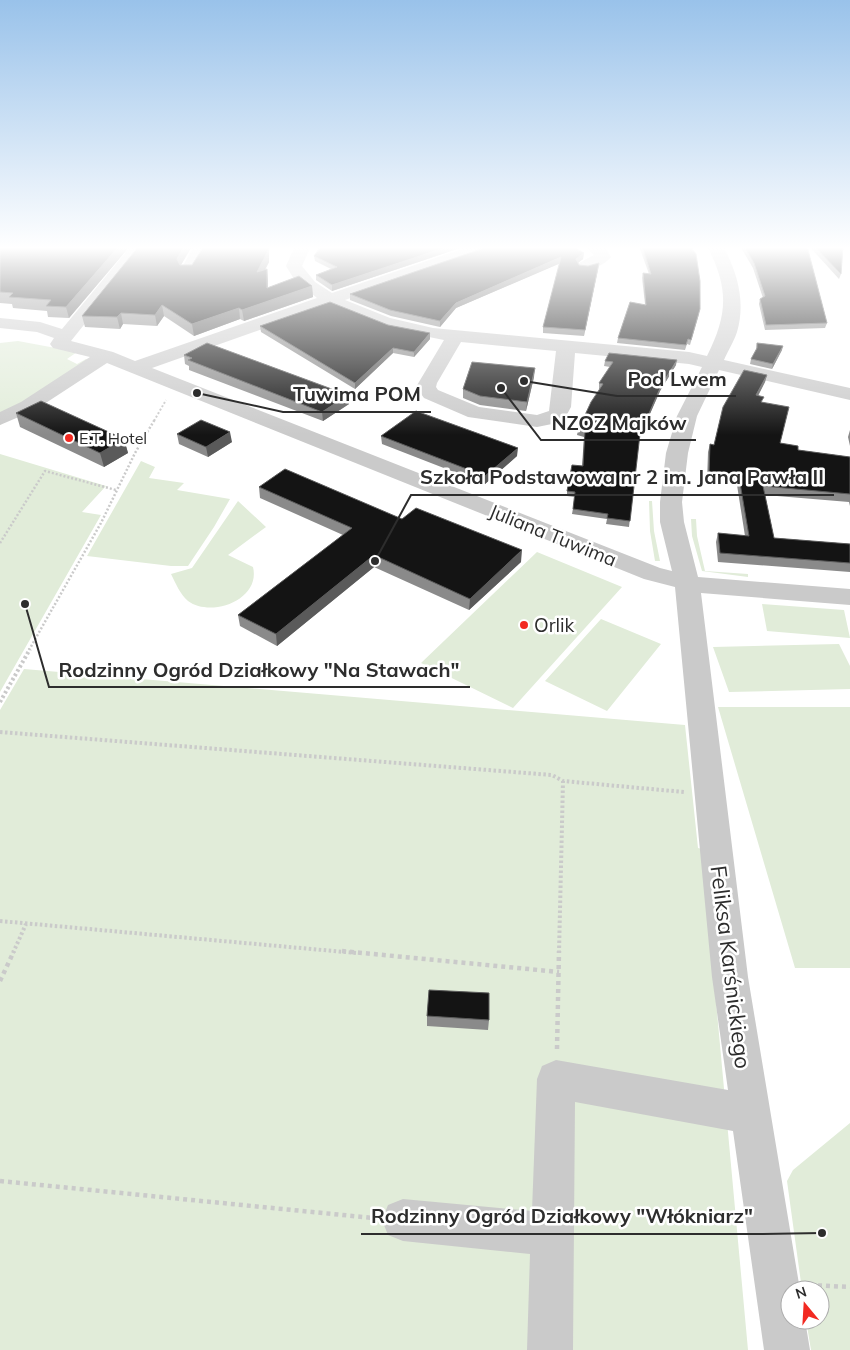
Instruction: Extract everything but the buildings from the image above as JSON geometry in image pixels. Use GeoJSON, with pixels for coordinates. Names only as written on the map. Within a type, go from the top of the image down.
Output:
{"type":"FeatureCollection","features":[{"type":"Feature","properties":{"kind":"street"},"geometry":{"type":"LineString","coordinates":[[0,323],[40,327],[58,334],[67,334],[87,309]]}},
{"type":"Feature","properties":{"kind":"street"},"geometry":{"type":"LineString","coordinates":[[134,368],[298,309]]}},
{"type":"Feature","properties":{"kind":"street"},"geometry":{"type":"LineString","coordinates":[[356,309],[394,325],[426,333],[689,358],[850,394]]}},
{"type":"Feature","properties":{"kind":"street","name":"Feliksa Karśnickiego"},"geometry":{"type":"LineString","coordinates":[[732,309],[728,333],[687,416],[675,469],[671,502],[672,522],[686,583],[730,977],[787,1350]]}},
{"type":"Feature","properties":{"kind":"street","name":"Juliana Tuwima"},"geometry":{"type":"LineString","coordinates":[[67,334],[59,344],[106,356],[632,566],[686,583],[850,597]]}},
{"type":"Feature","properties":{"kind":"street"},"geometry":{"type":"LineString","coordinates":[[456,336],[427,384],[428,390],[432,394],[475,413],[537,421],[552,418],[558,414],[566,346]]}},
{"type":"Feature","properties":{"kind":"street"},"geometry":{"type":"LineString","coordinates":[[0,420],[26,408],[106,356]]}},
{"type":"Feature","properties":{"kind":"street"},"geometry":{"type":"LineString","coordinates":[[550,1350],[556,1079],[751,1113]]}},
{"type":"Feature","properties":{"kind":"street"},"geometry":{"type":"LineString","coordinates":[[403,1220],[552,1234]]}},
{"type":"Feature","properties":{"kind":"path"},"geometry":{"type":"LineString","coordinates":[[0,702],[110,505],[135,452],[165,402],[179,386]]}},
{"type":"Feature","properties":{"kind":"path"},"geometry":{"type":"LineString","coordinates":[[0,543],[45,472],[116,490]]}},
{"type":"Feature","properties":{"kind":"path"},"geometry":{"type":"LineString","coordinates":[[0,732],[552,775],[563,781],[709,795]]}},
{"type":"Feature","properties":{"kind":"path"},"geometry":{"type":"LineString","coordinates":[[556,1079],[563,781]]}},
{"type":"Feature","properties":{"kind":"path"},"geometry":{"type":"LineString","coordinates":[[0,921],[559,972]]}},
{"type":"Feature","properties":{"kind":"path"},"geometry":{"type":"LineString","coordinates":[[0,981],[26,924]]}},
{"type":"Feature","properties":{"kind":"path"},"geometry":{"type":"LineString","coordinates":[[0,1181],[403,1220]]}},
{"type":"Feature","properties":{"kind":"path"},"geometry":{"type":"LineString","coordinates":[[830,1286],[850,1287]]}},
{"type":"Feature","properties":{"kind":"green space"},"geometry":{"type":"Polygon","coordinates":[[[18,341],[77,352],[67,359],[77,364],[86,359],[98,364],[0,425],[0,343],[18,341]]]}},
{"type":"Feature","properties":{"kind":"green space"},"geometry":{"type":"Polygon","coordinates":[[[0,454],[106,486],[82,512],[101,515],[0,692],[0,454]]]}},
{"type":"Feature","properties":{"kind":"green space"},"geometry":{"type":"Polygon","coordinates":[[[141,461],[155,467],[149,478],[184,483],[177,490],[230,499],[188,566],[171,566],[87,556],[141,461]]]}},
{"type":"Feature","properties":{"kind":"green space"},"geometry":{"type":"Polygon","coordinates":[[[238,501],[266,527],[228,555],[253,567],[253,579],[249,589],[242,597],[232,603],[209,608],[198,606],[185,598],[178,589],[171,574],[192,568],[238,501]]]}},
{"type":"Feature","properties":{"kind":"green space"},"geometry":{"type":"Polygon","coordinates":[[[649,501],[652,501],[654,531],[660,561],[655,561],[650,531],[649,501]]]}},
{"type":"Feature","properties":{"kind":"green space"},"geometry":{"type":"Polygon","coordinates":[[[691,519],[696,519],[697,536],[705,571],[748,574],[748,577],[702,571],[692,536],[691,519]]]}},
{"type":"Feature","properties":{"kind":"green space","name":"Orlik"},"geometry":{"type":"Polygon","coordinates":[[[537,552],[622,587],[513,708],[421,663],[537,552]]]}},
{"type":"Feature","properties":{"kind":"green space"},"geometry":{"type":"Polygon","coordinates":[[[762,604],[844,610],[850,638],[767,631],[762,604]]]}},
{"type":"Feature","properties":{"kind":"green space"},"geometry":{"type":"Polygon","coordinates":[[[601,619],[661,644],[607,711],[545,681],[601,619]]]}},
{"type":"Feature","properties":{"kind":"green space"},"geometry":{"type":"Polygon","coordinates":[[[839,644],[850,666],[850,689],[729,692],[713,647],[839,644]]]}},
{"type":"Feature","properties":{"kind":"green space"},"geometry":{"type":"Polygon","coordinates":[[[24,669],[685,725],[698,848],[702,849],[748,1350],[0,1350],[0,710],[24,669]]]}},
{"type":"Feature","properties":{"kind":"green space"},"geometry":{"type":"Polygon","coordinates":[[[718,707],[850,707],[850,968],[795,968],[718,707]]]}},
{"type":"Feature","properties":{"kind":"green space"},"geometry":{"type":"Polygon","coordinates":[[[850,1123],[850,1350],[811,1350],[808,1330],[830,1330],[830,1280],[801,1280],[787,1181],[793,1170],[850,1123]]]}},
{"type":"Feature","properties":{"kind":"place","name":"Pod Lwem"},"geometry":{"type":"Point","coordinates":[524,381]}},
{"type":"Feature","properties":{"kind":"place","name":"NZOZ Majków"},"geometry":{"type":"Point","coordinates":[501,388]}},
{"type":"Feature","properties":{"kind":"place","name":"Tuwima POM"},"geometry":{"type":"Point","coordinates":[197,393]}},
{"type":"Feature","properties":{"kind":"place","name":"E.T. Hotel"},"geometry":{"type":"Point","coordinates":[69,438]}},
{"type":"Feature","properties":{"kind":"place","name":"Szkoła Podstawowa nr 2 im. Jana Pawła II"},"geometry":{"type":"Point","coordinates":[375,561]}},
{"type":"Feature","properties":{"kind":"place","name":"Rodzinny Ogród Działkowy \"Na Stawach\""},"geometry":{"type":"Point","coordinates":[25,604]}},
{"type":"Feature","properties":{"kind":"place","name":"Orlik"},"geometry":{"type":"Point","coordinates":[524,625]}},
{"type":"Feature","properties":{"kind":"place","name":"Rodzinny Ogród Działkowy \"Włókniarz\""},"geometry":{"type":"Point","coordinates":[822,1233]}}]}
